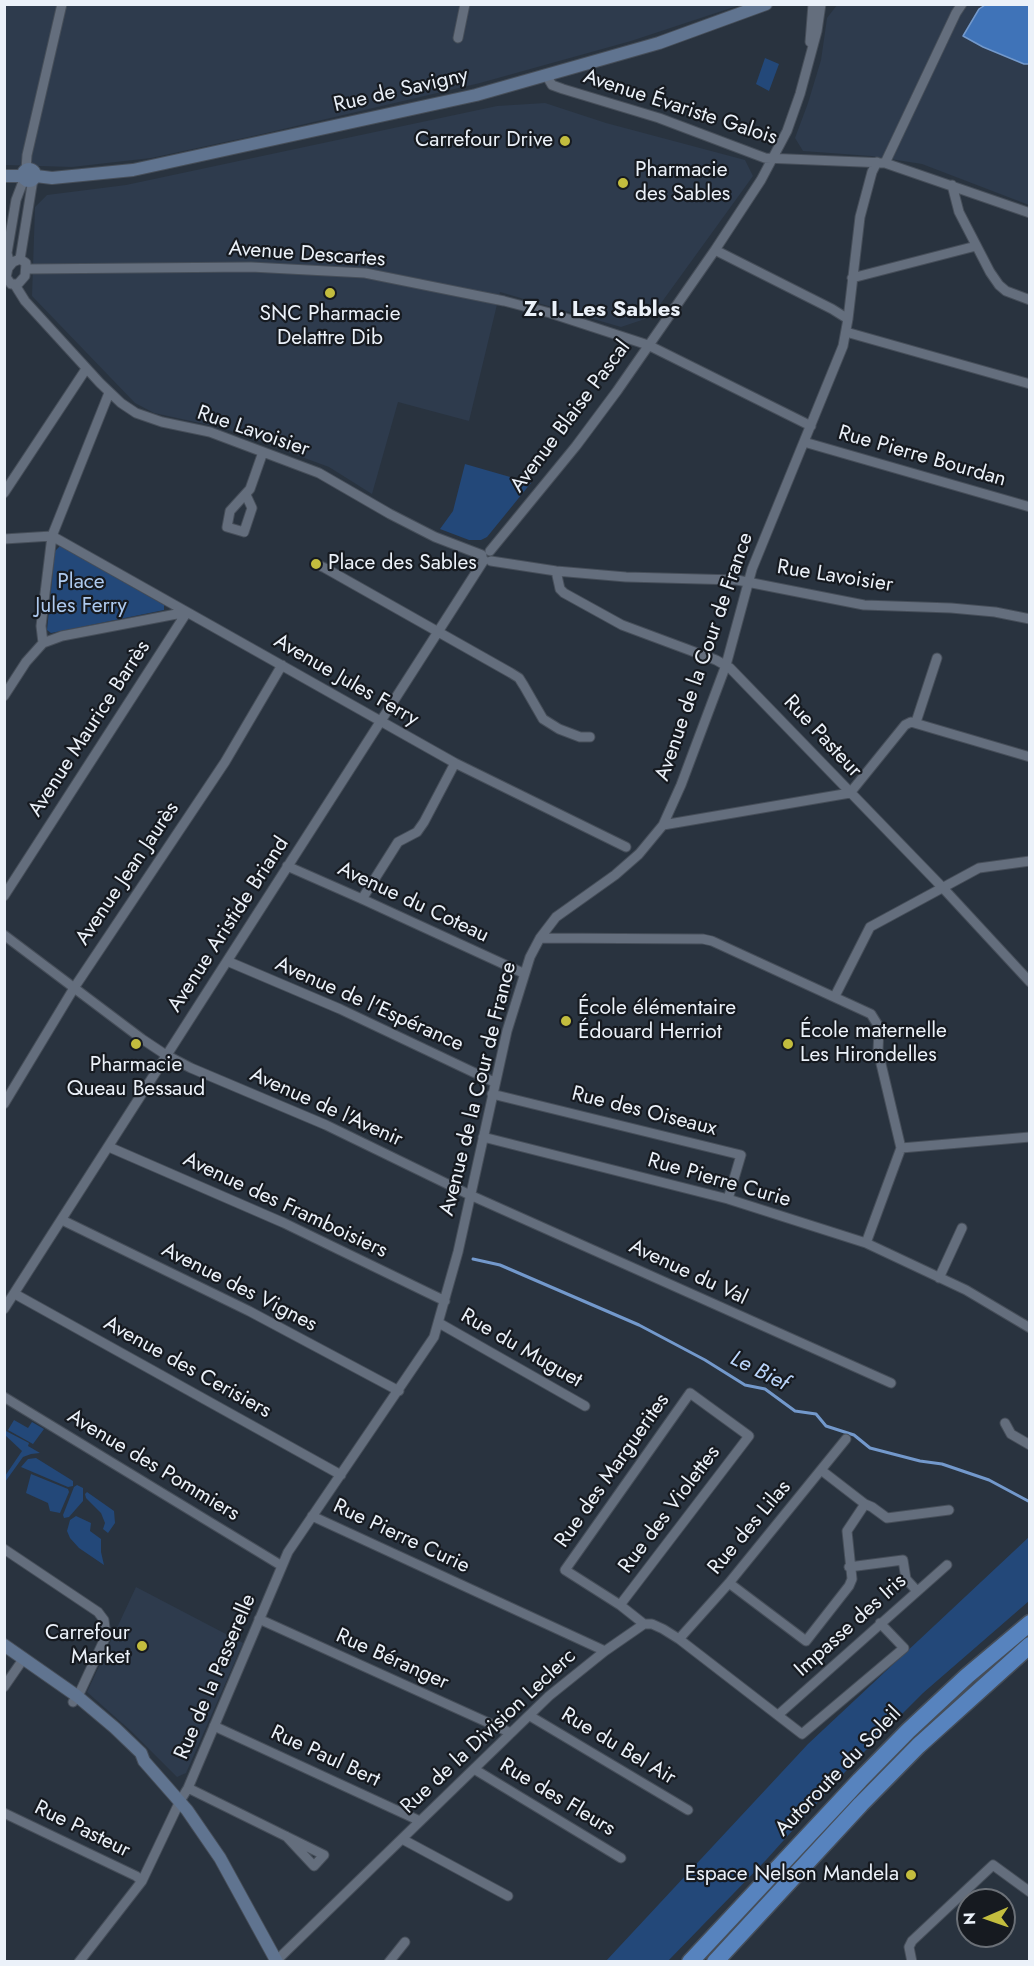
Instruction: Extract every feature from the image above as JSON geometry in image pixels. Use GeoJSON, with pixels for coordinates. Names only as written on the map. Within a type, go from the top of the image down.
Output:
{"type":"FeatureCollection","features":[{"type":"Feature","properties":{"kind":"highway","name":"Autoroute du Soleil"},"geometry":{"type":"LineString","coordinates":[[690,1962],[908,1731],[1029,1623]]}},
{"type":"Feature","properties":{"kind":"highway","name":"Autoroute du Soleil"},"geometry":{"type":"LineString","coordinates":[[715,1962],[861,1804],[918,1746],[1029,1645]]}},
{"type":"Feature","properties":{"kind":"street"},"geometry":{"type":"LineString","coordinates":[[20,259],[28,176],[27,155],[62,4]]}},
{"type":"Feature","properties":{"kind":"street"},"geometry":{"type":"LineString","coordinates":[[458,38],[465,4]]}},
{"type":"Feature","properties":{"kind":"street","name":"Rue de Savigny"},"geometry":{"type":"LineString","coordinates":[[4,176],[52,178],[133,171],[175,162],[476,94],[659,43],[766,4]]}},
{"type":"Feature","properties":{"kind":"street","name":"Avenue Blaise Pascal"},"geometry":{"type":"LineString","coordinates":[[811,50],[809,36],[813,4]]}},
{"type":"Feature","properties":{"kind":"street","name":"Avenue Blaise Pascal"},"geometry":{"type":"LineString","coordinates":[[487,557],[617,391],[716,250],[773,159],[800,94],[817,31],[821,4]]}},
{"type":"Feature","properties":{"kind":"street"},"geometry":{"type":"LineString","coordinates":[[881,163],[962,4]]}},
{"type":"Feature","properties":{"kind":"street","name":"Avenue Évariste Galois"},"geometry":{"type":"LineString","coordinates":[[546,75],[552,85],[659,118],[765,158],[881,163],[952,185],[1029,213]]}},
{"type":"Feature","properties":{"kind":"street","name":"Avenue de la Cour de France"},"geometry":{"type":"LineString","coordinates":[[282,1566],[288,1552],[434,1337],[445,1301],[470,1195],[494,1082],[523,974],[540,938],[562,912],[615,875],[639,854],[663,825],[681,785],[726,665],[748,582],[843,346],[860,217],[872,172],[881,163]]}},
{"type":"Feature","properties":{"kind":"street"},"geometry":{"type":"LineString","coordinates":[[20,259],[24,261],[27,269],[23,280],[10,286],[6,277],[7,253],[16,200],[28,176]]}},
{"type":"Feature","properties":{"kind":"street"},"geometry":{"type":"LineString","coordinates":[[952,185],[960,212],[976,246],[999,285],[1014,296],[1029,300]]}},
{"type":"Feature","properties":{"kind":"street"},"geometry":{"type":"LineString","coordinates":[[852,278],[976,246]]}},
{"type":"Feature","properties":{"kind":"street"},"geometry":{"type":"LineString","coordinates":[[716,250],[848,319]]}},
{"type":"Feature","properties":{"kind":"street"},"geometry":{"type":"LineString","coordinates":[[8,267],[20,259]]}},
{"type":"Feature","properties":{"kind":"street","name":"Avenue Descartes"},"geometry":{"type":"LineString","coordinates":[[27,269],[251,267],[365,273],[504,301],[550,313],[648,345],[811,426]]}},
{"type":"Feature","properties":{"kind":"street","name":"Rue Lavoisier"},"geometry":{"type":"LineString","coordinates":[[10,286],[86,369],[121,403],[148,418],[210,432],[319,473],[435,537],[487,557],[556,571],[626,577],[748,582],[864,604],[951,608],[995,612],[1029,619]]}},
{"type":"Feature","properties":{"kind":"street"},"geometry":{"type":"LineString","coordinates":[[846,332],[1029,384]]}},
{"type":"Feature","properties":{"kind":"street"},"geometry":{"type":"LineString","coordinates":[[4,493],[86,369]]}},
{"type":"Feature","properties":{"kind":"street"},"geometry":{"type":"LineString","coordinates":[[43,643],[41,626],[52,536],[109,393]]}},
{"type":"Feature","properties":{"kind":"street","name":"Rue Pierre Bourdan"},"geometry":{"type":"LineString","coordinates":[[804,442],[1029,507]]}},
{"type":"Feature","properties":{"kind":"street"},"geometry":{"type":"LineString","coordinates":[[246,495],[263,452]]}},
{"type":"Feature","properties":{"kind":"street"},"geometry":{"type":"LineString","coordinates":[[4,539],[52,536]]}},
{"type":"Feature","properties":{"kind":"street","name":"Avenue Jules Ferry"},"geometry":{"type":"LineString","coordinates":[[52,536],[455,763],[626,847]]}},
{"type":"Feature","properties":{"kind":"street","name":"Avenue Aristide Briand"},"geometry":{"type":"LineString","coordinates":[[4,1309],[487,557]]}},
{"type":"Feature","properties":{"kind":"street"},"geometry":{"type":"LineString","coordinates":[[316,564],[519,678],[537,712],[549,724],[580,737],[590,737]]}},
{"type":"Feature","properties":{"kind":"street","name":"Rue Pasteur"},"geometry":{"type":"LineString","coordinates":[[556,571],[560,589],[622,625],[726,665],[943,888],[1029,982]]}},
{"type":"Feature","properties":{"kind":"street"},"geometry":{"type":"LineString","coordinates":[[4,696],[31,656],[43,643],[62,636],[187,612]]}},
{"type":"Feature","properties":{"kind":"street","name":"Avenue Maurice Barrès"},"geometry":{"type":"LineString","coordinates":[[4,896],[187,612]]}},
{"type":"Feature","properties":{"kind":"street"},"geometry":{"type":"LineString","coordinates":[[916,722],[937,658]]}},
{"type":"Feature","properties":{"kind":"street","name":"Avenue Jean Jaurès"},"geometry":{"type":"LineString","coordinates":[[4,1104],[74,988],[225,762],[282,664]]}},
{"type":"Feature","properties":{"kind":"street"},"geometry":{"type":"LineString","coordinates":[[663,825],[850,793],[905,725],[916,722],[1029,757]]}},
{"type":"Feature","properties":{"kind":"street"},"geometry":{"type":"LineString","coordinates":[[362,899],[398,842],[417,832],[424,822],[455,763]]}},
{"type":"Feature","properties":{"kind":"street"},"geometry":{"type":"LineString","coordinates":[[835,996],[870,927],[979,868],[1029,861]]}},
{"type":"Feature","properties":{"kind":"street","name":"Avenue du Coteau"},"geometry":{"type":"LineString","coordinates":[[287,866],[523,974]]}},
{"type":"Feature","properties":{"kind":"street","name":"Avenue de l'Avenir"},"geometry":{"type":"LineString","coordinates":[[4,935],[166,1056],[196,1071],[326,1125],[470,1195]]}},
{"type":"Feature","properties":{"kind":"street"},"geometry":{"type":"LineString","coordinates":[[540,938],[702,939],[712,941],[871,1014],[877,1022],[878,1051],[901,1148],[866,1243]]}},
{"type":"Feature","properties":{"kind":"street","name":"Avenue de l'Espérance"},"geometry":{"type":"LineString","coordinates":[[227,962],[340,1009],[494,1082]]}},
{"type":"Feature","properties":{"kind":"street","name":"Rue des Oiseaux"},"geometry":{"type":"LineString","coordinates":[[492,1094],[741,1155],[728,1199]]}},
{"type":"Feature","properties":{"kind":"street","name":"Rue Pierre Curie"},"geometry":{"type":"LineString","coordinates":[[483,1137],[728,1199],[866,1243],[966,1290],[1029,1328]]}},
{"type":"Feature","properties":{"kind":"street"},"geometry":{"type":"LineString","coordinates":[[901,1148],[1029,1137]]}},
{"type":"Feature","properties":{"kind":"street","name":"Avenue des Framboisiers"},"geometry":{"type":"LineString","coordinates":[[109,1147],[284,1223],[445,1301]]}},
{"type":"Feature","properties":{"kind":"street","name":"Avenue du Val"},"geometry":{"type":"LineString","coordinates":[[470,1195],[891,1383]]}},
{"type":"Feature","properties":{"kind":"street","name":"Avenue des Vignes"},"geometry":{"type":"LineString","coordinates":[[62,1220],[249,1311],[399,1391]]}},
{"type":"Feature","properties":{"kind":"street"},"geometry":{"type":"LineString","coordinates":[[939,1278],[962,1228]]}},
{"type":"Feature","properties":{"kind":"street","name":"Avenue des Cerisiers"},"geometry":{"type":"LineString","coordinates":[[15,1293],[340,1475]]}},
{"type":"Feature","properties":{"kind":"street","name":"Rue du Muguet"},"geometry":{"type":"LineString","coordinates":[[439,1323],[585,1406]]}},
{"type":"Feature","properties":{"kind":"street","name":"Rue des Marguerites"},"geometry":{"type":"LineString","coordinates":[[620,1605],[565,1570],[690,1394],[749,1436]]}},
{"type":"Feature","properties":{"kind":"street","name":"Avenue des Pommiers"},"geometry":{"type":"LineString","coordinates":[[4,1397],[282,1566]]}},
{"type":"Feature","properties":{"kind":"street"},"geometry":{"type":"LineString","coordinates":[[1005,1423],[1011,1434],[1029,1445]]}},
{"type":"Feature","properties":{"kind":"street","name":"Rue des Violettes"},"geometry":{"type":"LineString","coordinates":[[620,1605],[749,1436]]}},
{"type":"Feature","properties":{"kind":"street","name":"Rue des Lilas"},"geometry":{"type":"LineString","coordinates":[[679,1639],[729,1583],[846,1439]]}},
{"type":"Feature","properties":{"kind":"street"},"geometry":{"type":"LineString","coordinates":[[821,1470],[887,1518],[949,1510]]}},
{"type":"Feature","properties":{"kind":"street"},"geometry":{"type":"LineString","coordinates":[[729,1583],[806,1641],[849,1586],[852,1579],[847,1531],[865,1504]]}},
{"type":"Feature","properties":{"kind":"street","name":"Rue Pierre Curie"},"geometry":{"type":"LineString","coordinates":[[312,1516],[604,1651]]}},
{"type":"Feature","properties":{"kind":"street"},"geometry":{"type":"LineString","coordinates":[[4,1549],[98,1612],[104,1620],[106,1636],[75,1699]]}},
{"type":"Feature","properties":{"kind":"street"},"geometry":{"type":"LineString","coordinates":[[849,1567],[903,1560],[906,1579],[917,1591]]}},
{"type":"Feature","properties":{"kind":"street","name":"Impasse des Iris"},"geometry":{"type":"LineString","coordinates":[[778,1715],[947,1565]]}},
{"type":"Feature","properties":{"kind":"street","name":"Rue de la Passerelle"},"geometry":{"type":"LineString","coordinates":[[79,1962],[142,1881],[180,1801],[189,1788],[282,1566]]}},
{"type":"Feature","properties":{"kind":"street"},"geometry":{"type":"LineString","coordinates":[[620,1605],[644,1624],[652,1624],[679,1639],[802,1734],[904,1648],[880,1623]]}},
{"type":"Feature","properties":{"kind":"street","name":"Rue Béranger"},"geometry":{"type":"LineString","coordinates":[[259,1619],[511,1733]]}},
{"type":"Feature","properties":{"kind":"street","name":"Rue de la Division Leclerc"},"geometry":{"type":"LineString","coordinates":[[276,1961],[549,1696],[604,1651],[644,1624]]}},
{"type":"Feature","properties":{"kind":"street"},"geometry":{"type":"LineString","coordinates":[[4,1645],[22,1661],[75,1699],[135,1758],[144,1761],[180,1801],[220,1858],[276,1961]]}},
{"type":"Feature","properties":{"kind":"street"},"geometry":{"type":"LineString","coordinates":[[4,1654],[22,1661]]}},
{"type":"Feature","properties":{"kind":"street"},"geometry":{"type":"LineString","coordinates":[[4,1687],[22,1661]]}},
{"type":"Feature","properties":{"kind":"street","name":"Rue du Bel Air"},"geometry":{"type":"LineString","coordinates":[[530,1716],[688,1810]]}},
{"type":"Feature","properties":{"kind":"street","name":"Rue Paul Bert"},"geometry":{"type":"LineString","coordinates":[[214,1726],[420,1821]]}},
{"type":"Feature","properties":{"kind":"street","name":"Rue des Fleurs"},"geometry":{"type":"LineString","coordinates":[[474,1769],[621,1858]]}},
{"type":"Feature","properties":{"kind":"street"},"geometry":{"type":"LineString","coordinates":[[189,1788],[286,1836]]}},
{"type":"Feature","properties":{"kind":"street","name":"Rue Pasteur"},"geometry":{"type":"LineString","coordinates":[[4,1813],[136,1876],[142,1881]]}},
{"type":"Feature","properties":{"kind":"street"},"geometry":{"type":"LineString","coordinates":[[402,1839],[508,1896]]}},
{"type":"Feature","properties":{"kind":"street"},"geometry":{"type":"LineString","coordinates":[[912,1962],[909,1947],[912,1941],[993,1866],[1029,1892]]}},
{"type":"Feature","properties":{"kind":"street"},"geometry":{"type":"LineString","coordinates":[[389,1962],[405,1942]]}},
{"type":"Feature","properties":{"kind":"shaded area"},"geometry":{"type":"Polygon","coordinates":[[[5,5],[740,5],[631,41],[480,83],[151,158],[72,167],[5,165],[5,5]]]}},
{"type":"Feature","properties":{"kind":"shaded area"},"geometry":{"type":"Polygon","coordinates":[[[837,5],[1029,5],[1029,205],[922,164],[871,156],[803,151],[795,138],[821,60],[827,18],[837,5]]]}},
{"type":"Feature","properties":{"kind":"shaded area"},"geometry":{"type":"Polygon","coordinates":[[[985,5],[1029,5],[1029,64],[983,47],[963,36],[979,9],[985,5]]]}},
{"type":"Feature","properties":{"kind":"shaded area"},"geometry":{"type":"Polygon","coordinates":[[[545,103],[606,123],[745,160],[753,176],[651,317],[621,327],[500,292],[469,421],[398,402],[372,494],[329,467],[223,428],[154,413],[135,403],[32,296],[35,207],[47,195],[126,185],[497,106],[545,103]]]}},
{"type":"Feature","properties":{"kind":"shaded area"},"geometry":{"type":"Polygon","coordinates":[[[136,1587],[243,1643],[186,1773],[177,1777],[131,1731],[87,1692],[136,1587]]]}},
{"type":"Feature","properties":{"kind":"green space"},"geometry":{"type":"Polygon","coordinates":[[[765,58],[779,64],[769,91],[756,84],[765,58]]]}},
{"type":"Feature","properties":{"kind":"green space"},"geometry":{"type":"Polygon","coordinates":[[[465,464],[531,483],[487,537],[481,540],[469,540],[440,529],[453,511],[465,464]]]}},
{"type":"Feature","properties":{"kind":"green space","name":"Place Jules Ferry"},"geometry":{"type":"Polygon","coordinates":[[[60,546],[164,605],[164,610],[51,633],[47,630],[55,551],[60,546]]]}},
{"type":"Feature","properties":{"kind":"green space"},"geometry":{"type":"Polygon","coordinates":[[[14,1420],[28,1428],[32,1422],[44,1429],[33,1444],[8,1430],[14,1420]]]}},
{"type":"Feature","properties":{"kind":"green space"},"geometry":{"type":"Polygon","coordinates":[[[6,1431],[29,1443],[28,1446],[40,1453],[23,1457],[5,1482],[5,1476],[22,1451],[5,1435],[6,1431]]]}},
{"type":"Feature","properties":{"kind":"green space"},"geometry":{"type":"Polygon","coordinates":[[[36,1458],[73,1481],[73,1486],[68,1487],[21,1467],[28,1459],[36,1458]]]}},
{"type":"Feature","properties":{"kind":"green space"},"geometry":{"type":"Polygon","coordinates":[[[31,1474],[68,1489],[69,1492],[60,1513],[50,1511],[48,1503],[26,1493],[31,1474]]]}},
{"type":"Feature","properties":{"kind":"green space"},"geometry":{"type":"Polygon","coordinates":[[[77,1485],[83,1488],[83,1501],[69,1517],[64,1518],[63,1515],[74,1487],[77,1485]]]}},
{"type":"Feature","properties":{"kind":"green space"},"geometry":{"type":"Polygon","coordinates":[[[87,1492],[114,1511],[115,1523],[108,1533],[103,1529],[105,1523],[101,1513],[86,1498],[87,1492]]]}},
{"type":"Feature","properties":{"kind":"green space"},"geometry":{"type":"Polygon","coordinates":[[[76,1516],[91,1523],[90,1531],[101,1539],[104,1565],[79,1548],[70,1538],[67,1531],[70,1520],[76,1516]]]}},
{"type":"Feature","properties":{"kind":"green space"},"geometry":{"type":"Polygon","coordinates":[[[1029,1537],[1029,1601],[923,1693],[854,1762],[766,1860],[668,1961],[606,1961],[808,1744],[1029,1537]]]}},
{"type":"Feature","properties":{"kind":"waterway","name":"Le Bief"},"geometry":{"type":"LineString","coordinates":[[473,1259],[500,1265],[639,1325],[705,1360],[745,1385],[765,1389],[795,1411],[816,1414],[826,1426],[854,1435],[870,1448],[920,1461],[942,1464],[989,1480],[1030,1502]]}},
{"type":"Feature","properties":{"kind":"place","name":"Carrefour Drive"},"geometry":{"type":"Point","coordinates":[565,141]}},
{"type":"Feature","properties":{"kind":"place","name":"Pharmacie des Sables"},"geometry":{"type":"Point","coordinates":[623,183]}},
{"type":"Feature","properties":{"kind":"place","name":"SNC Pharmacie Delattre Dib"},"geometry":{"type":"Point","coordinates":[330,293]}},
{"type":"Feature","properties":{"kind":"place","name":"Place des Sables"},"geometry":{"type":"Point","coordinates":[316,564]}},
{"type":"Feature","properties":{"kind":"place","name":"École élémentaire Édouard Herriot"},"geometry":{"type":"Point","coordinates":[566,1021]}},
{"type":"Feature","properties":{"kind":"place","name":"Pharmacie Queau Bessaud"},"geometry":{"type":"Point","coordinates":[136,1044]}},
{"type":"Feature","properties":{"kind":"place","name":"École maternelle Les Hirondelles"},"geometry":{"type":"Point","coordinates":[788,1044]}},
{"type":"Feature","properties":{"kind":"place","name":"Carrefour Market"},"geometry":{"type":"Point","coordinates":[142,1646]}},
{"type":"Feature","properties":{"kind":"place","name":"Espace Nelson Mandela"},"geometry":{"type":"Point","coordinates":[911,1875]}},
{"type":"Feature","properties":{"kind":"district","name":"Z. I. Les Sables"},"geometry":{"type":"Point","coordinates":[602,311]}}]}
